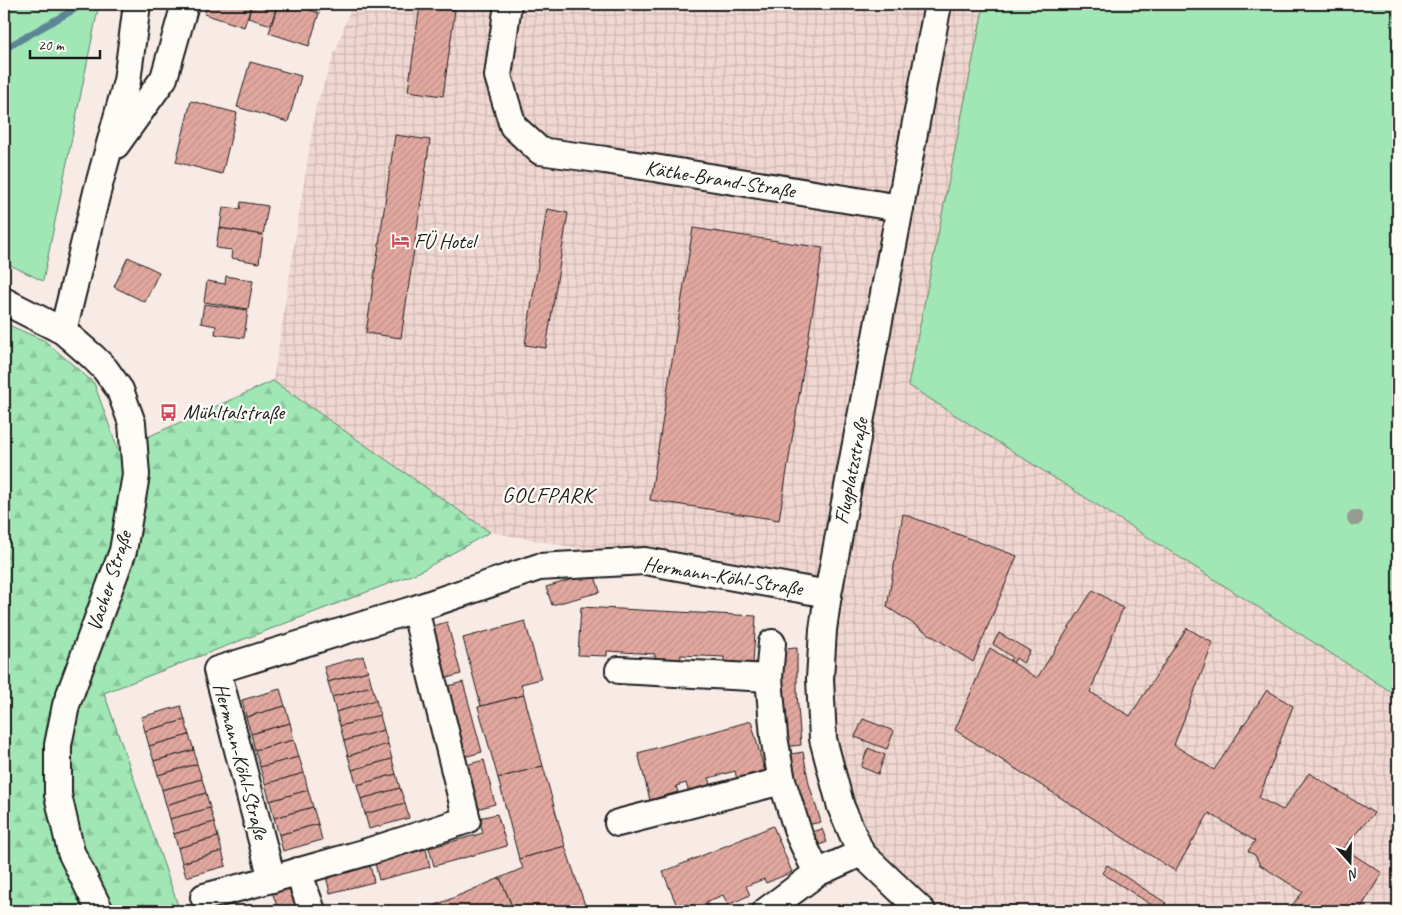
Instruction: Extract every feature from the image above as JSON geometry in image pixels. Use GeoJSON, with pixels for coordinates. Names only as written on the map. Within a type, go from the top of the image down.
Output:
{"type":"FeatureCollection","features":[{"type":"Feature","properties":{"kind":"street"},"geometry":{"type":"LineString","coordinates":[[63,331],[97,192],[127,81],[137,4]]}},
{"type":"Feature","properties":{"kind":"street"},"geometry":{"type":"LineString","coordinates":[[106,159],[164,78],[185,4]]}},
{"type":"Feature","properties":{"kind":"street","name":"Käthe-Brand-Straße"},"geometry":{"type":"LineString","coordinates":[[508,4],[498,76],[513,126],[540,151],[900,208]]}},
{"type":"Feature","properties":{"kind":"street","name":"Flugplatzstraße"},"geometry":{"type":"LineString","coordinates":[[922,911],[861,853],[841,807],[822,739],[820,679],[823,630],[828,594],[938,4]]}},
{"type":"Feature","properties":{"kind":"street","name":"Vacher Straße"},"geometry":{"type":"LineString","coordinates":[[4,301],[63,331],[93,357],[105,369],[120,390],[132,423],[136,475],[123,551],[66,704],[58,745],[58,796],[71,852],[100,911]]}},
{"type":"Feature","properties":{"kind":"street","name":"Hermann-Köhl-Straße"},"geometry":{"type":"LineString","coordinates":[[272,879],[217,670],[414,609],[538,567],[645,561],[828,594]]}},
{"type":"Feature","properties":{"kind":"street"},"geometry":{"type":"LineString","coordinates":[[204,898],[367,852],[467,820],[414,609]]}},
{"type":"Feature","properties":{"kind":"street"},"geometry":{"type":"LineString","coordinates":[[772,643],[769,678],[774,736],[782,781],[799,835],[817,873]]}},
{"type":"Feature","properties":{"kind":"street"},"geometry":{"type":"LineString","coordinates":[[619,670],[769,678]]}},
{"type":"Feature","properties":{"kind":"street"},"geometry":{"type":"LineString","coordinates":[[618,823],[782,781]]}},
{"type":"Feature","properties":{"kind":"street"},"geometry":{"type":"LineString","coordinates":[[766,911],[817,873],[861,853]]}},
{"type":"Feature","properties":{"kind":"street"},"geometry":{"type":"LineString","coordinates":[[298,871],[312,911]]}},
{"type":"Feature","properties":{"kind":"shaded area"},"geometry":{"type":"Polygon","coordinates":[[[352,4],[984,4],[908,385],[1398,696],[1398,911],[922,911],[861,853],[823,739],[827,594],[490,532],[273,381],[316,106],[352,4]]]}},
{"type":"Feature","properties":{"kind":"green space"},"geometry":{"type":"Polygon","coordinates":[[[4,4],[99,4],[43,281],[4,262],[4,4]]]}},
{"type":"Feature","properties":{"kind":"green space"},"geometry":{"type":"Polygon","coordinates":[[[984,4],[1398,4],[1398,696],[908,385],[984,4]]]}},
{"type":"Feature","properties":{"kind":"green space"},"geometry":{"type":"Polygon","coordinates":[[[4,323],[45,341],[94,383],[118,450],[273,381],[490,532],[419,572],[104,693],[180,911],[4,911],[4,323]]]}},
{"type":"Feature","properties":{"kind":"building"},"geometry":{"type":"Polygon","coordinates":[[[208,4],[252,4],[244,27],[204,14],[208,4]]]}},
{"type":"Feature","properties":{"kind":"building"},"geometry":{"type":"Polygon","coordinates":[[[252,4],[277,4],[271,25],[248,18],[252,4]]]}},
{"type":"Feature","properties":{"kind":"building"},"geometry":{"type":"Polygon","coordinates":[[[278,4],[291,4],[319,13],[309,46],[269,33],[278,4]]]}},
{"type":"Feature","properties":{"kind":"building"},"geometry":{"type":"Polygon","coordinates":[[[420,5],[455,10],[443,96],[408,91],[420,5]]]}},
{"type":"Feature","properties":{"kind":"building"},"geometry":{"type":"Polygon","coordinates":[[[250,62],[301,76],[288,122],[237,107],[250,62]]]}},
{"type":"Feature","properties":{"kind":"building"},"geometry":{"type":"Polygon","coordinates":[[[191,101],[237,113],[222,174],[176,162],[191,101]]]}},
{"type":"Feature","properties":{"kind":"building"},"geometry":{"type":"Polygon","coordinates":[[[395,135],[430,140],[401,338],[366,333],[395,135]]]}},
{"type":"Feature","properties":{"kind":"building"},"geometry":{"type":"Polygon","coordinates":[[[241,202],[268,206],[263,235],[220,228],[223,207],[240,209],[241,202]]]}},
{"type":"Feature","properties":{"kind":"building"},"geometry":{"type":"Polygon","coordinates":[[[547,209],[568,213],[546,348],[525,345],[547,209]]]}},
{"type":"Feature","properties":{"kind":"building"},"geometry":{"type":"Polygon","coordinates":[[[219,228],[263,235],[259,263],[231,258],[232,250],[216,248],[219,228]]]}},
{"type":"Feature","properties":{"kind":"building"},"geometry":{"type":"Polygon","coordinates":[[[693,228],[823,248],[779,520],[650,500],[693,228]]]}},
{"type":"Feature","properties":{"kind":"building"},"geometry":{"type":"Polygon","coordinates":[[[128,257],[159,272],[145,302],[114,287],[128,257]]]}},
{"type":"Feature","properties":{"kind":"building"},"geometry":{"type":"Polygon","coordinates":[[[226,276],[253,281],[248,309],[204,302],[207,281],[225,284],[226,276]]]}},
{"type":"Feature","properties":{"kind":"building"},"geometry":{"type":"Polygon","coordinates":[[[204,304],[248,310],[244,338],[215,334],[216,326],[201,323],[204,304]]]}},
{"type":"Feature","properties":{"kind":"building"},"geometry":{"type":"Polygon","coordinates":[[[903,514],[1017,556],[973,662],[887,607],[903,514]]]}},
{"type":"Feature","properties":{"kind":"building"},"geometry":{"type":"Polygon","coordinates":[[[594,573],[600,592],[552,605],[546,587],[594,573]]]}},
{"type":"Feature","properties":{"kind":"building"},"geometry":{"type":"Polygon","coordinates":[[[1093,590],[1123,608],[1090,692],[1130,716],[1187,628],[1213,643],[1174,745],[1214,770],[1267,690],[1293,706],[1259,798],[1283,810],[1309,773],[1374,813],[1343,848],[1382,873],[1359,911],[1287,911],[1303,892],[1260,865],[1255,855],[1248,851],[1255,841],[1209,813],[1175,871],[955,730],[990,648],[1037,678],[1093,590]]]}},
{"type":"Feature","properties":{"kind":"building"},"geometry":{"type":"Polygon","coordinates":[[[581,607],[756,616],[753,664],[724,663],[724,657],[681,655],[680,665],[654,664],[655,654],[607,651],[607,656],[578,655],[581,607]]]}},
{"type":"Feature","properties":{"kind":"building"},"geometry":{"type":"Polygon","coordinates":[[[525,621],[541,679],[521,684],[524,695],[481,706],[463,638],[525,621]]]}},
{"type":"Feature","properties":{"kind":"building"},"geometry":{"type":"Polygon","coordinates":[[[447,622],[461,674],[443,679],[429,627],[447,622]]]}},
{"type":"Feature","properties":{"kind":"building"},"geometry":{"type":"Polygon","coordinates":[[[999,633],[1030,651],[1023,663],[1016,658],[1013,663],[1010,660],[1012,657],[993,644],[999,633]]]}},
{"type":"Feature","properties":{"kind":"building"},"geometry":{"type":"Polygon","coordinates":[[[797,648],[797,693],[801,745],[783,747],[779,649],[797,648]]]}},
{"type":"Feature","properties":{"kind":"building"},"geometry":{"type":"Polygon","coordinates":[[[363,656],[368,671],[328,682],[324,667],[363,656]]]}},
{"type":"Feature","properties":{"kind":"building"},"geometry":{"type":"Polygon","coordinates":[[[368,671],[372,686],[332,697],[328,682],[368,671]]]}},
{"type":"Feature","properties":{"kind":"building"},"geometry":{"type":"Polygon","coordinates":[[[463,682],[482,752],[464,757],[444,687],[463,682]]]}},
{"type":"Feature","properties":{"kind":"building"},"geometry":{"type":"Polygon","coordinates":[[[372,686],[376,700],[336,712],[332,697],[372,686]]]}},
{"type":"Feature","properties":{"kind":"building"},"geometry":{"type":"Polygon","coordinates":[[[280,689],[285,706],[246,717],[242,700],[280,689]]]}},
{"type":"Feature","properties":{"kind":"building"},"geometry":{"type":"Polygon","coordinates":[[[524,695],[543,766],[498,778],[478,707],[524,695]]]}},
{"type":"Feature","properties":{"kind":"building"},"geometry":{"type":"Polygon","coordinates":[[[376,700],[380,715],[340,726],[336,712],[376,700]]]}},
{"type":"Feature","properties":{"kind":"building"},"geometry":{"type":"Polygon","coordinates":[[[181,706],[185,720],[145,731],[141,717],[181,706]]]}},
{"type":"Feature","properties":{"kind":"building"},"geometry":{"type":"Polygon","coordinates":[[[285,706],[290,723],[251,734],[246,717],[285,706]]]}},
{"type":"Feature","properties":{"kind":"building"},"geometry":{"type":"Polygon","coordinates":[[[380,715],[384,730],[344,741],[340,726],[380,715]]]}},
{"type":"Feature","properties":{"kind":"building"},"geometry":{"type":"Polygon","coordinates":[[[863,719],[894,731],[887,749],[855,737],[863,719]]]}},
{"type":"Feature","properties":{"kind":"building"},"geometry":{"type":"Polygon","coordinates":[[[185,720],[189,735],[149,746],[145,731],[185,720]]]}},
{"type":"Feature","properties":{"kind":"building"},"geometry":{"type":"Polygon","coordinates":[[[751,721],[765,772],[737,780],[735,771],[709,778],[712,787],[689,793],[686,783],[676,786],[678,792],[650,800],[638,753],[751,721]]]}},
{"type":"Feature","properties":{"kind":"building"},"geometry":{"type":"Polygon","coordinates":[[[290,723],[294,740],[255,750],[251,734],[290,723]]]}},
{"type":"Feature","properties":{"kind":"building"},"geometry":{"type":"Polygon","coordinates":[[[384,730],[388,744],[348,756],[344,741],[384,730]]]}},
{"type":"Feature","properties":{"kind":"building"},"geometry":{"type":"Polygon","coordinates":[[[189,735],[194,750],[154,761],[149,746],[189,735]]]}},
{"type":"Feature","properties":{"kind":"building"},"geometry":{"type":"Polygon","coordinates":[[[294,740],[299,757],[260,767],[255,750],[294,740]]]}},
{"type":"Feature","properties":{"kind":"building"},"geometry":{"type":"Polygon","coordinates":[[[388,744],[392,759],[352,770],[348,756],[388,744]]]}},
{"type":"Feature","properties":{"kind":"building"},"geometry":{"type":"Polygon","coordinates":[[[868,748],[885,755],[878,774],[861,767],[868,748]]]}},
{"type":"Feature","properties":{"kind":"building"},"geometry":{"type":"Polygon","coordinates":[[[194,750],[197,764],[158,775],[154,761],[194,750]]]}},
{"type":"Feature","properties":{"kind":"building"},"geometry":{"type":"Polygon","coordinates":[[[803,752],[809,784],[821,822],[803,826],[786,755],[803,752]]]}},
{"type":"Feature","properties":{"kind":"building"},"geometry":{"type":"Polygon","coordinates":[[[299,757],[304,773],[265,784],[260,767],[299,757]]]}},
{"type":"Feature","properties":{"kind":"building"},"geometry":{"type":"Polygon","coordinates":[[[392,759],[396,774],[357,785],[352,770],[392,759]]]}},
{"type":"Feature","properties":{"kind":"building"},"geometry":{"type":"Polygon","coordinates":[[[484,760],[495,804],[477,809],[466,765],[484,760]]]}},
{"type":"Feature","properties":{"kind":"building"},"geometry":{"type":"Polygon","coordinates":[[[197,764],[202,779],[162,790],[158,775],[197,764]]]}},
{"type":"Feature","properties":{"kind":"building"},"geometry":{"type":"Polygon","coordinates":[[[543,766],[565,846],[519,859],[498,778],[543,766]]]}},
{"type":"Feature","properties":{"kind":"building"},"geometry":{"type":"Polygon","coordinates":[[[304,773],[308,790],[270,801],[265,784],[304,773]]]}},
{"type":"Feature","properties":{"kind":"building"},"geometry":{"type":"Polygon","coordinates":[[[396,774],[400,788],[361,799],[357,785],[396,774]]]}},
{"type":"Feature","properties":{"kind":"building"},"geometry":{"type":"Polygon","coordinates":[[[202,779],[206,793],[166,805],[162,790],[202,779]]]}},
{"type":"Feature","properties":{"kind":"building"},"geometry":{"type":"Polygon","coordinates":[[[400,788],[405,803],[365,814],[361,799],[400,788]]]}},
{"type":"Feature","properties":{"kind":"building"},"geometry":{"type":"Polygon","coordinates":[[[308,790],[313,807],[274,818],[270,801],[308,790]]]}},
{"type":"Feature","properties":{"kind":"building"},"geometry":{"type":"Polygon","coordinates":[[[206,793],[210,808],[170,819],[166,805],[206,793]]]}},
{"type":"Feature","properties":{"kind":"building"},"geometry":{"type":"Polygon","coordinates":[[[405,803],[409,818],[369,829],[365,814],[405,803]]]}},
{"type":"Feature","properties":{"kind":"building"},"geometry":{"type":"Polygon","coordinates":[[[313,807],[318,824],[279,835],[274,818],[313,807]]]}},
{"type":"Feature","properties":{"kind":"building"},"geometry":{"type":"Polygon","coordinates":[[[210,808],[214,822],[174,834],[170,819],[210,808]]]}},
{"type":"Feature","properties":{"kind":"building"},"geometry":{"type":"Polygon","coordinates":[[[497,814],[507,846],[434,866],[429,848],[483,833],[479,818],[497,814]]]}},
{"type":"Feature","properties":{"kind":"building"},"geometry":{"type":"Polygon","coordinates":[[[214,822],[218,837],[178,848],[174,834],[214,822]]]}},
{"type":"Feature","properties":{"kind":"building"},"geometry":{"type":"Polygon","coordinates":[[[318,824],[322,840],[283,851],[279,835],[318,824]]]}},
{"type":"Feature","properties":{"kind":"building"},"geometry":{"type":"Polygon","coordinates":[[[773,826],[792,872],[766,883],[764,879],[746,886],[750,895],[728,905],[723,895],[706,902],[709,908],[702,911],[679,911],[663,872],[773,826]]]}},
{"type":"Feature","properties":{"kind":"building"},"geometry":{"type":"Polygon","coordinates":[[[822,829],[827,842],[817,846],[812,832],[822,829]]]}},
{"type":"Feature","properties":{"kind":"building"},"geometry":{"type":"Polygon","coordinates":[[[218,837],[222,851],[182,863],[178,848],[218,837]]]}},
{"type":"Feature","properties":{"kind":"building"},"geometry":{"type":"Polygon","coordinates":[[[565,846],[587,911],[514,911],[500,878],[523,868],[519,859],[565,846]]]}},
{"type":"Feature","properties":{"kind":"building"},"geometry":{"type":"Polygon","coordinates":[[[426,849],[430,867],[379,880],[375,863],[426,849]]]}},
{"type":"Feature","properties":{"kind":"building"},"geometry":{"type":"Polygon","coordinates":[[[222,851],[226,866],[186,877],[182,863],[222,851]]]}},
{"type":"Feature","properties":{"kind":"building"},"geometry":{"type":"Polygon","coordinates":[[[370,865],[374,882],[330,893],[326,876],[370,865]]]}},
{"type":"Feature","properties":{"kind":"building"},"geometry":{"type":"Polygon","coordinates":[[[1107,865],[1166,903],[1161,911],[1102,873],[1107,865]]]}},
{"type":"Feature","properties":{"kind":"building"},"geometry":{"type":"Polygon","coordinates":[[[500,878],[514,911],[438,911],[436,905],[500,878]]]}},
{"type":"Feature","properties":{"kind":"building"},"geometry":{"type":"Polygon","coordinates":[[[290,886],[298,911],[279,911],[272,892],[290,886]]]}},
{"type":"Feature","properties":{"kind":"building"},"geometry":{"type":"Polygon","coordinates":[[[436,905],[438,911],[421,911],[436,905]]]}},
{"type":"Feature","properties":{"kind":"waterway"},"geometry":{"type":"LineString","coordinates":[[4,49],[82,5]]}},
{"type":"Feature","properties":{"kind":"place","name":"FÜ Hotel"},"geometry":{"type":"Point","coordinates":[400,241]}},
{"type":"Feature","properties":{"kind":"place","name":"Mühltalstraße"},"geometry":{"type":"Point","coordinates":[169,412]}},
{"type":"Feature","properties":{"kind":"district","name":"GOLFPARK"},"geometry":{"type":"Point","coordinates":[548,495]}}]}
